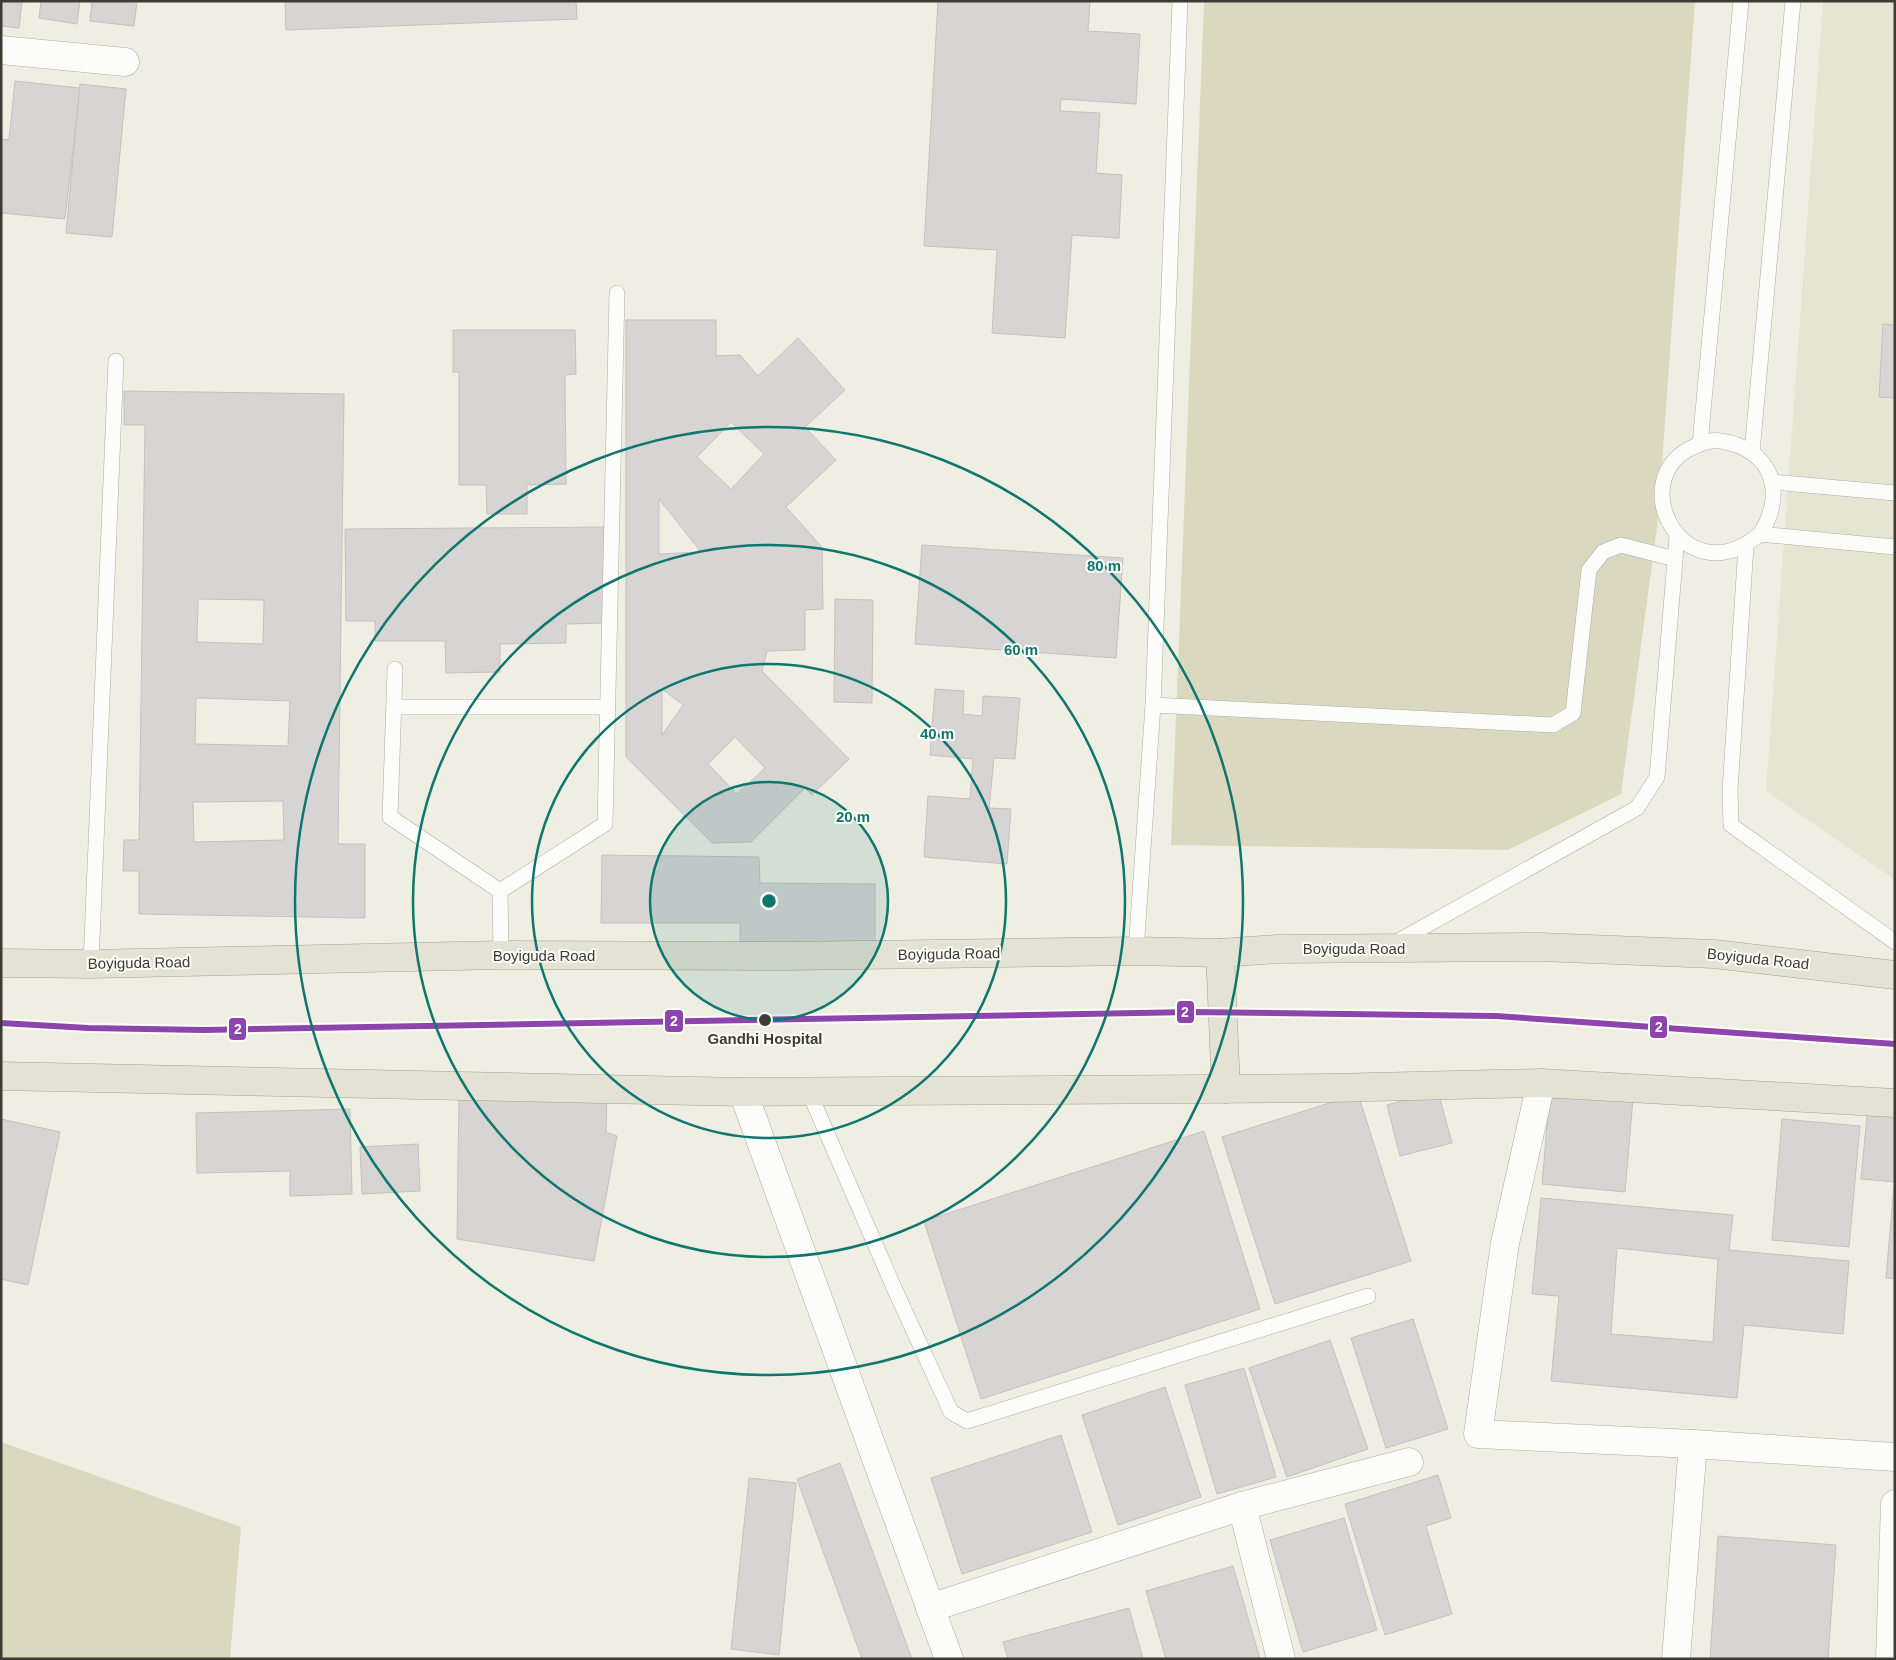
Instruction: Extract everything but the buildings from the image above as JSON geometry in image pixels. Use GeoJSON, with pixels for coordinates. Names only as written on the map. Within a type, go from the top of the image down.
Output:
{"type":"FeatureCollection","features":[{"type":"Feature","properties":{"kind":"main road","name":"Boyiguda Road"},"geometry":{"type":"LineString","coordinates":[[1,963],[90,964],[501,955],[790,956],[1136,951],[1220,953],[1277,949],[1604,948],[1714,954],[1895,975]]}},
{"type":"Feature","properties":{"kind":"main road"},"geometry":{"type":"LineString","coordinates":[[1220,953],[1226,1089]]}},
{"type":"Feature","properties":{"kind":"main road"},"geometry":{"type":"LineString","coordinates":[[1,1076],[743,1092],[1226,1089],[1541,1083],[1895,1103]]}},
{"type":"Feature","properties":{"kind":"street"},"geometry":{"type":"LineString","coordinates":[[1,50],[125,62]]}},
{"type":"Feature","properties":{"kind":"street"},"geometry":{"type":"LineString","coordinates":[[1541,1083],[1505,1243],[1478,1434],[1693,1444],[1895,1457]]}},
{"type":"Feature","properties":{"kind":"street"},"geometry":{"type":"LineString","coordinates":[[743,1092],[949,1659]]}},
{"type":"Feature","properties":{"kind":"street"},"geometry":{"type":"LineString","coordinates":[[1676,1659],[1693,1444]]}},
{"type":"Feature","properties":{"kind":"street"},"geometry":{"type":"LineString","coordinates":[[930,1608],[1242,1506],[1409,1462]]}},
{"type":"Feature","properties":{"kind":"street"},"geometry":{"type":"LineString","coordinates":[[1890,1659],[1895,1504]]}},
{"type":"Feature","properties":{"kind":"street"},"geometry":{"type":"LineString","coordinates":[[1242,1506],[1281,1659]]}},
{"type":"Feature","properties":{"kind":"lane"},"geometry":{"type":"LineString","coordinates":[[1136,951],[1153,705],[1180,1]]}},
{"type":"Feature","properties":{"kind":"lane"},"geometry":{"type":"LineString","coordinates":[[1700,444],[1741,1]]}},
{"type":"Feature","properties":{"kind":"lane"},"geometry":{"type":"LineString","coordinates":[[1752,452],[1792,1]]}},
{"type":"Feature","properties":{"kind":"lane"},"geometry":{"type":"LineString","coordinates":[[500,892],[605,824],[617,293]]}},
{"type":"Feature","properties":{"kind":"lane"},"geometry":{"type":"LineString","coordinates":[[90,964],[116,361]]}},
{"type":"Feature","properties":{"kind":"lane"},"geometry":{"type":"LineString","coordinates":[[1718,440],[1736,444],[1752,452],[1764,465],[1772,482],[1774,500],[1770,519],[1760,534],[1746,546],[1728,552],[1710,553],[1692,547],[1677,536],[1666,520],[1662,502],[1664,483],[1671,466],[1684,452],[1700,444],[1718,440]]}},
{"type":"Feature","properties":{"kind":"lane"},"geometry":{"type":"LineString","coordinates":[[1772,482],[1895,493]]}},
{"type":"Feature","properties":{"kind":"lane"},"geometry":{"type":"LineString","coordinates":[[1760,534],[1895,547]]}},
{"type":"Feature","properties":{"kind":"lane"},"geometry":{"type":"LineString","coordinates":[[1383,950],[1637,808],[1657,777],[1677,536]]}},
{"type":"Feature","properties":{"kind":"lane"},"geometry":{"type":"LineString","coordinates":[[1153,705],[1553,725],[1573,714],[1589,570],[1603,552],[1621,545],[1675,559]]}},
{"type":"Feature","properties":{"kind":"lane"},"geometry":{"type":"LineString","coordinates":[[1746,546],[1730,790],[1731,825],[1895,942]]}},
{"type":"Feature","properties":{"kind":"lane"},"geometry":{"type":"LineString","coordinates":[[395,669],[390,817],[500,892]]}},
{"type":"Feature","properties":{"kind":"lane"},"geometry":{"type":"LineString","coordinates":[[394,707],[608,707]]}},
{"type":"Feature","properties":{"kind":"lane"},"geometry":{"type":"LineString","coordinates":[[500,892],[501,955]]}},
{"type":"Feature","properties":{"kind":"lane"},"geometry":{"type":"LineString","coordinates":[[809,1092],[895,1290],[951,1412],[968,1420],[1368,1296]]}},
{"type":"Feature","properties":{"kind":"shaded area"},"geometry":{"type":"Polygon","coordinates":[[[1204,1],[1695,1],[1658,520],[1621,794],[1508,850],[1171,845],[1204,1]]]}},
{"type":"Feature","properties":{"kind":"shaded area"},"geometry":{"type":"Polygon","coordinates":[[[1823,1],[1895,1],[1895,880],[1766,791],[1823,1]]]}},
{"type":"Feature","properties":{"kind":"shaded area"},"geometry":{"type":"Polygon","coordinates":[[[1,1442],[241,1527],[230,1659],[1,1659],[1,1442]]]}},
{"type":"Feature","properties":{"kind":"transit line","name":"2"},"geometry":{"type":"LineString","coordinates":[[1,1023],[88,1028],[204,1030],[1192,1012],[1496,1016],[1895,1044]]}},
{"type":"Feature","properties":{"kind":"place","name":"Gandhi Hospital"},"geometry":{"type":"Point","coordinates":[765,1020]}}]}
